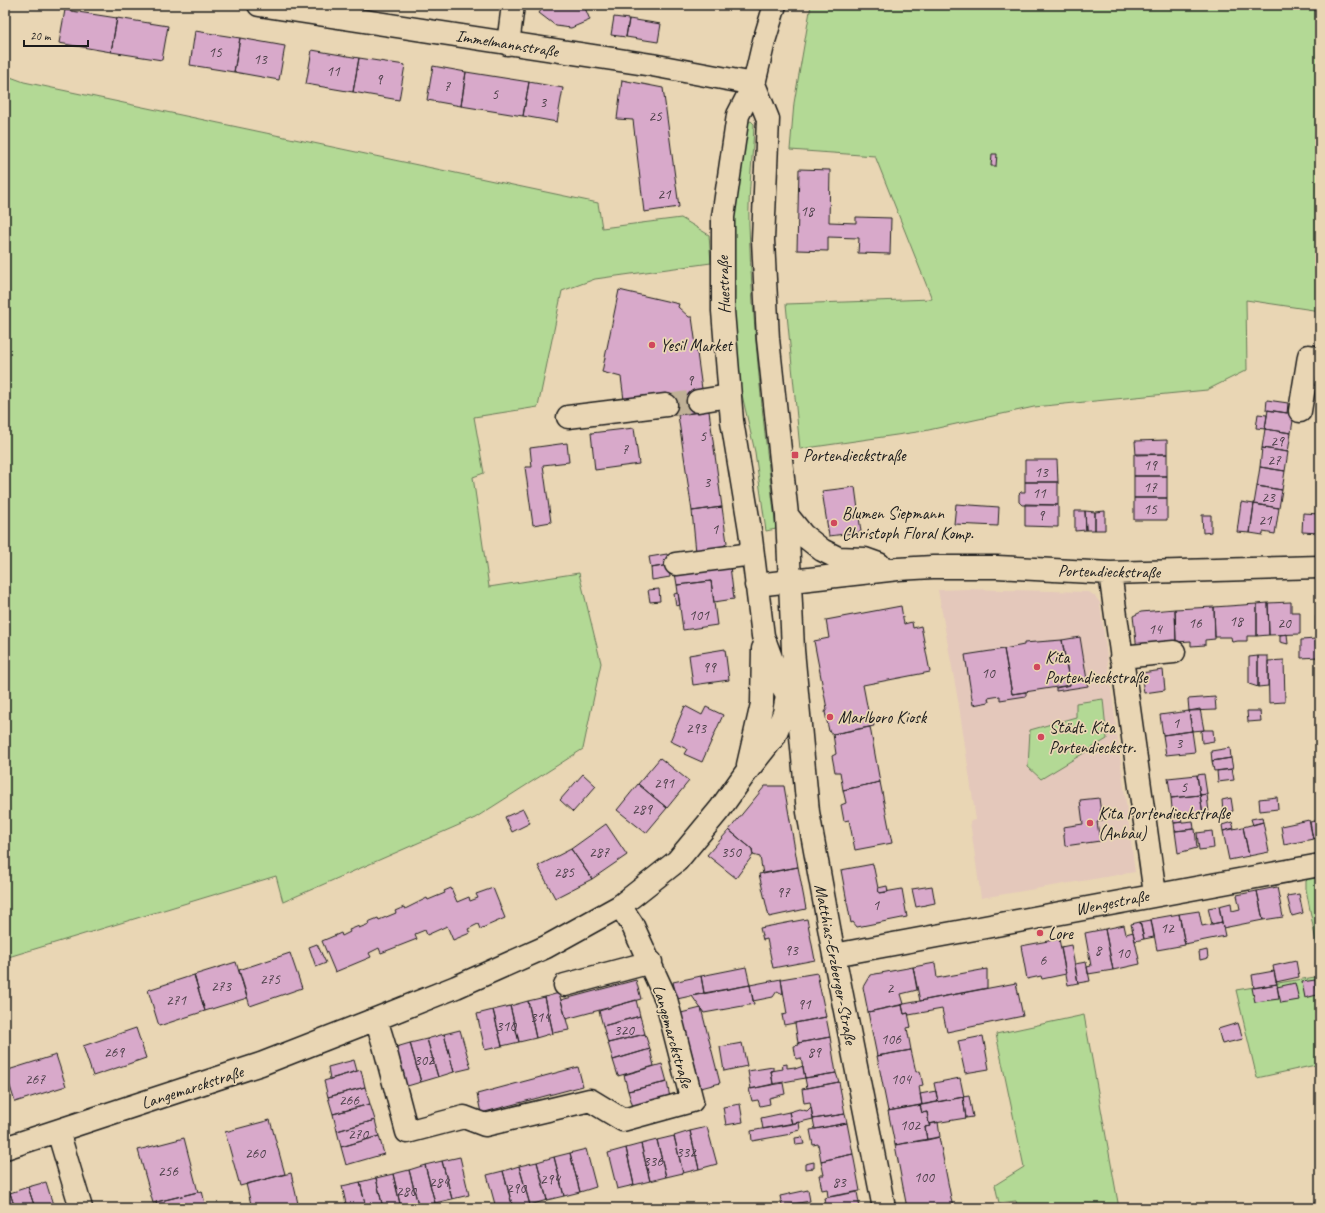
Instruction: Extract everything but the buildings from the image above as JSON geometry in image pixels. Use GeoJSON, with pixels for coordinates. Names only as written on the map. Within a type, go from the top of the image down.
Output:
{"type":"FeatureCollection","features":[{"type":"Feature","properties":{"kind":"street","name":"Immelmannstraße"},"geometry":{"type":"LineString","coordinates":[[259,5],[652,65],[754,84]]}},
{"type":"Feature","properties":{"kind":"street"},"geometry":{"type":"LineString","coordinates":[[508,44],[513,5]]}},
{"type":"Feature","properties":{"kind":"street","name":"Huestraße"},"geometry":{"type":"LineString","coordinates":[[756,585],[730,396],[723,311],[723,217],[738,115],[754,84],[764,41],[775,5]]}},
{"type":"Feature","properties":{"kind":"street"},"geometry":{"type":"LineString","coordinates":[[754,84],[768,120],[763,240],[768,339],[787,515],[790,582]]}},
{"type":"Feature","properties":{"kind":"street"},"geometry":{"type":"LineString","coordinates":[[1300,411],[1310,356],[1320,358]]}},
{"type":"Feature","properties":{"kind":"street"},"geometry":{"type":"LineString","coordinates":[[698,401],[730,396]]}},
{"type":"Feature","properties":{"kind":"street"},"geometry":{"type":"LineString","coordinates":[[568,417],[666,405]]}},
{"type":"Feature","properties":{"kind":"street","name":"Portendieckstraße"},"geometry":{"type":"LineString","coordinates":[[787,515],[803,535],[822,550],[838,558],[865,559],[898,569]]}},
{"type":"Feature","properties":{"kind":"street"},"geometry":{"type":"LineString","coordinates":[[676,564],[752,554]]}},
{"type":"Feature","properties":{"kind":"street","name":"Portendieckstraße"},"geometry":{"type":"LineString","coordinates":[[756,585],[898,569],[997,567],[1110,573],[1320,568]]}},
{"type":"Feature","properties":{"kind":"street"},"geometry":{"type":"LineString","coordinates":[[1110,573],[1155,894]]}},
{"type":"Feature","properties":{"kind":"street","name":"Matthias-Erzberger-Straße"},"geometry":{"type":"LineString","coordinates":[[790,582],[798,718],[808,812],[834,954],[884,1208]]}},
{"type":"Feature","properties":{"kind":"street","name":"Matthias-Erzberger-Straße"},"geometry":{"type":"LineString","coordinates":[[756,585],[763,636],[780,682],[788,695],[798,718]]}},
{"type":"Feature","properties":{"kind":"street","name":"Langemarckstraße"},"geometry":{"type":"LineString","coordinates":[[747,771],[762,704],[763,636]]}},
{"type":"Feature","properties":{"kind":"street","name":"Langemarckstraße"},"geometry":{"type":"LineString","coordinates":[[5,1148],[261,1064],[376,1019],[456,987],[546,947],[620,906],[677,861],[720,809],[747,771],[774,738],[784,713],[788,695],[793,650]]}},
{"type":"Feature","properties":{"kind":"street"},"geometry":{"type":"LineString","coordinates":[[1121,657],[1174,652]]}},
{"type":"Feature","properties":{"kind":"street","name":"Wengestraße"},"geometry":{"type":"LineString","coordinates":[[834,954],[1320,864]]}},
{"type":"Feature","properties":{"kind":"street","name":"Langemarckstraße"},"geometry":{"type":"LineString","coordinates":[[376,1019],[407,1132],[464,1118],[485,1125],[590,1100],[623,1120],[692,1101],[666,998],[632,924],[620,906]]}},
{"type":"Feature","properties":{"kind":"street","name":"Langemarckstraße"},"geometry":{"type":"LineString","coordinates":[[565,985],[650,962]]}},
{"type":"Feature","properties":{"kind":"street"},"geometry":{"type":"LineString","coordinates":[[58,1131],[81,1208]]}},
{"type":"Feature","properties":{"kind":"shaded area","name":"Städt. Kita Portendieckstr."},"geometry":{"type":"Polygon","coordinates":[[[967,589],[1089,592],[1095,596],[1100,603],[1135,872],[981,898],[970,821],[976,820],[959,706],[938,590],[967,589]]]}},
{"type":"Feature","properties":{"kind":"green space"},"geometry":{"type":"Polygon","coordinates":[[[811,5],[1320,5],[1320,311],[1246,300],[1247,370],[1207,390],[1034,407],[924,431],[800,449],[786,304],[932,299],[875,156],[790,150],[794,103],[811,5]]]}},
{"type":"Feature","properties":{"kind":"green space"},"geometry":{"type":"Polygon","coordinates":[[[5,75],[24,82],[598,203],[602,228],[681,218],[709,235],[711,263],[595,279],[562,291],[538,407],[474,417],[484,473],[473,477],[489,587],[579,573],[601,663],[583,749],[475,818],[283,902],[276,876],[5,958],[5,75]]]}},
{"type":"Feature","properties":{"kind":"green space"},"geometry":{"type":"Polygon","coordinates":[[[751,121],[754,124],[749,199],[749,224],[753,301],[763,415],[776,529],[766,531],[755,452],[738,377],[733,296],[733,239],[736,186],[745,124],[751,121]]]}},
{"type":"Feature","properties":{"kind":"green space"},"geometry":{"type":"Polygon","coordinates":[[[1103,699],[1107,739],[1041,779],[1028,767],[1030,730],[1076,717],[1076,703],[1103,699]]]}},
{"type":"Feature","properties":{"kind":"green space"},"geometry":{"type":"Polygon","coordinates":[[[1320,873],[1320,963],[1306,889],[1306,881],[1310,877],[1320,873]]]}},
{"type":"Feature","properties":{"kind":"green space"},"geometry":{"type":"Polygon","coordinates":[[[1315,977],[1320,999],[1320,1064],[1257,1078],[1236,990],[1315,977]]]}},
{"type":"Feature","properties":{"kind":"green space"},"geometry":{"type":"Polygon","coordinates":[[[1084,1015],[1119,1208],[1018,1208],[1016,1201],[999,1203],[995,1185],[1024,1167],[996,1034],[1084,1015]]]}},
{"type":"Feature","properties":{"kind":"tunnel"},"geometry":{"type":"LineString","coordinates":[[666,405],[698,401]]}},
{"type":"Feature","properties":{"kind":"place","name":"Yesil Market"},"geometry":{"type":"Point","coordinates":[652,345]}},
{"type":"Feature","properties":{"kind":"place","name":"Portendieckstraße"},"geometry":{"type":"Point","coordinates":[795,455]}},
{"type":"Feature","properties":{"kind":"place","name":"Blumen Siepmann Christoph Floral Komp."},"geometry":{"type":"Point","coordinates":[834,523]}},
{"type":"Feature","properties":{"kind":"place","name":"Kita Portendieckstraße"},"geometry":{"type":"Point","coordinates":[1037,667]}},
{"type":"Feature","properties":{"kind":"place","name":"Marlboro Kiosk"},"geometry":{"type":"Point","coordinates":[830,717]}},
{"type":"Feature","properties":{"kind":"place","name":"Städt. Kita Portendieckstr."},"geometry":{"type":"Point","coordinates":[1041,737]}},
{"type":"Feature","properties":{"kind":"place","name":"Kita Portendieckstraße (Anbau)"},"geometry":{"type":"Point","coordinates":[1090,823]}},
{"type":"Feature","properties":{"kind":"place","name":"Lore"},"geometry":{"type":"Point","coordinates":[1040,933]}}]}
